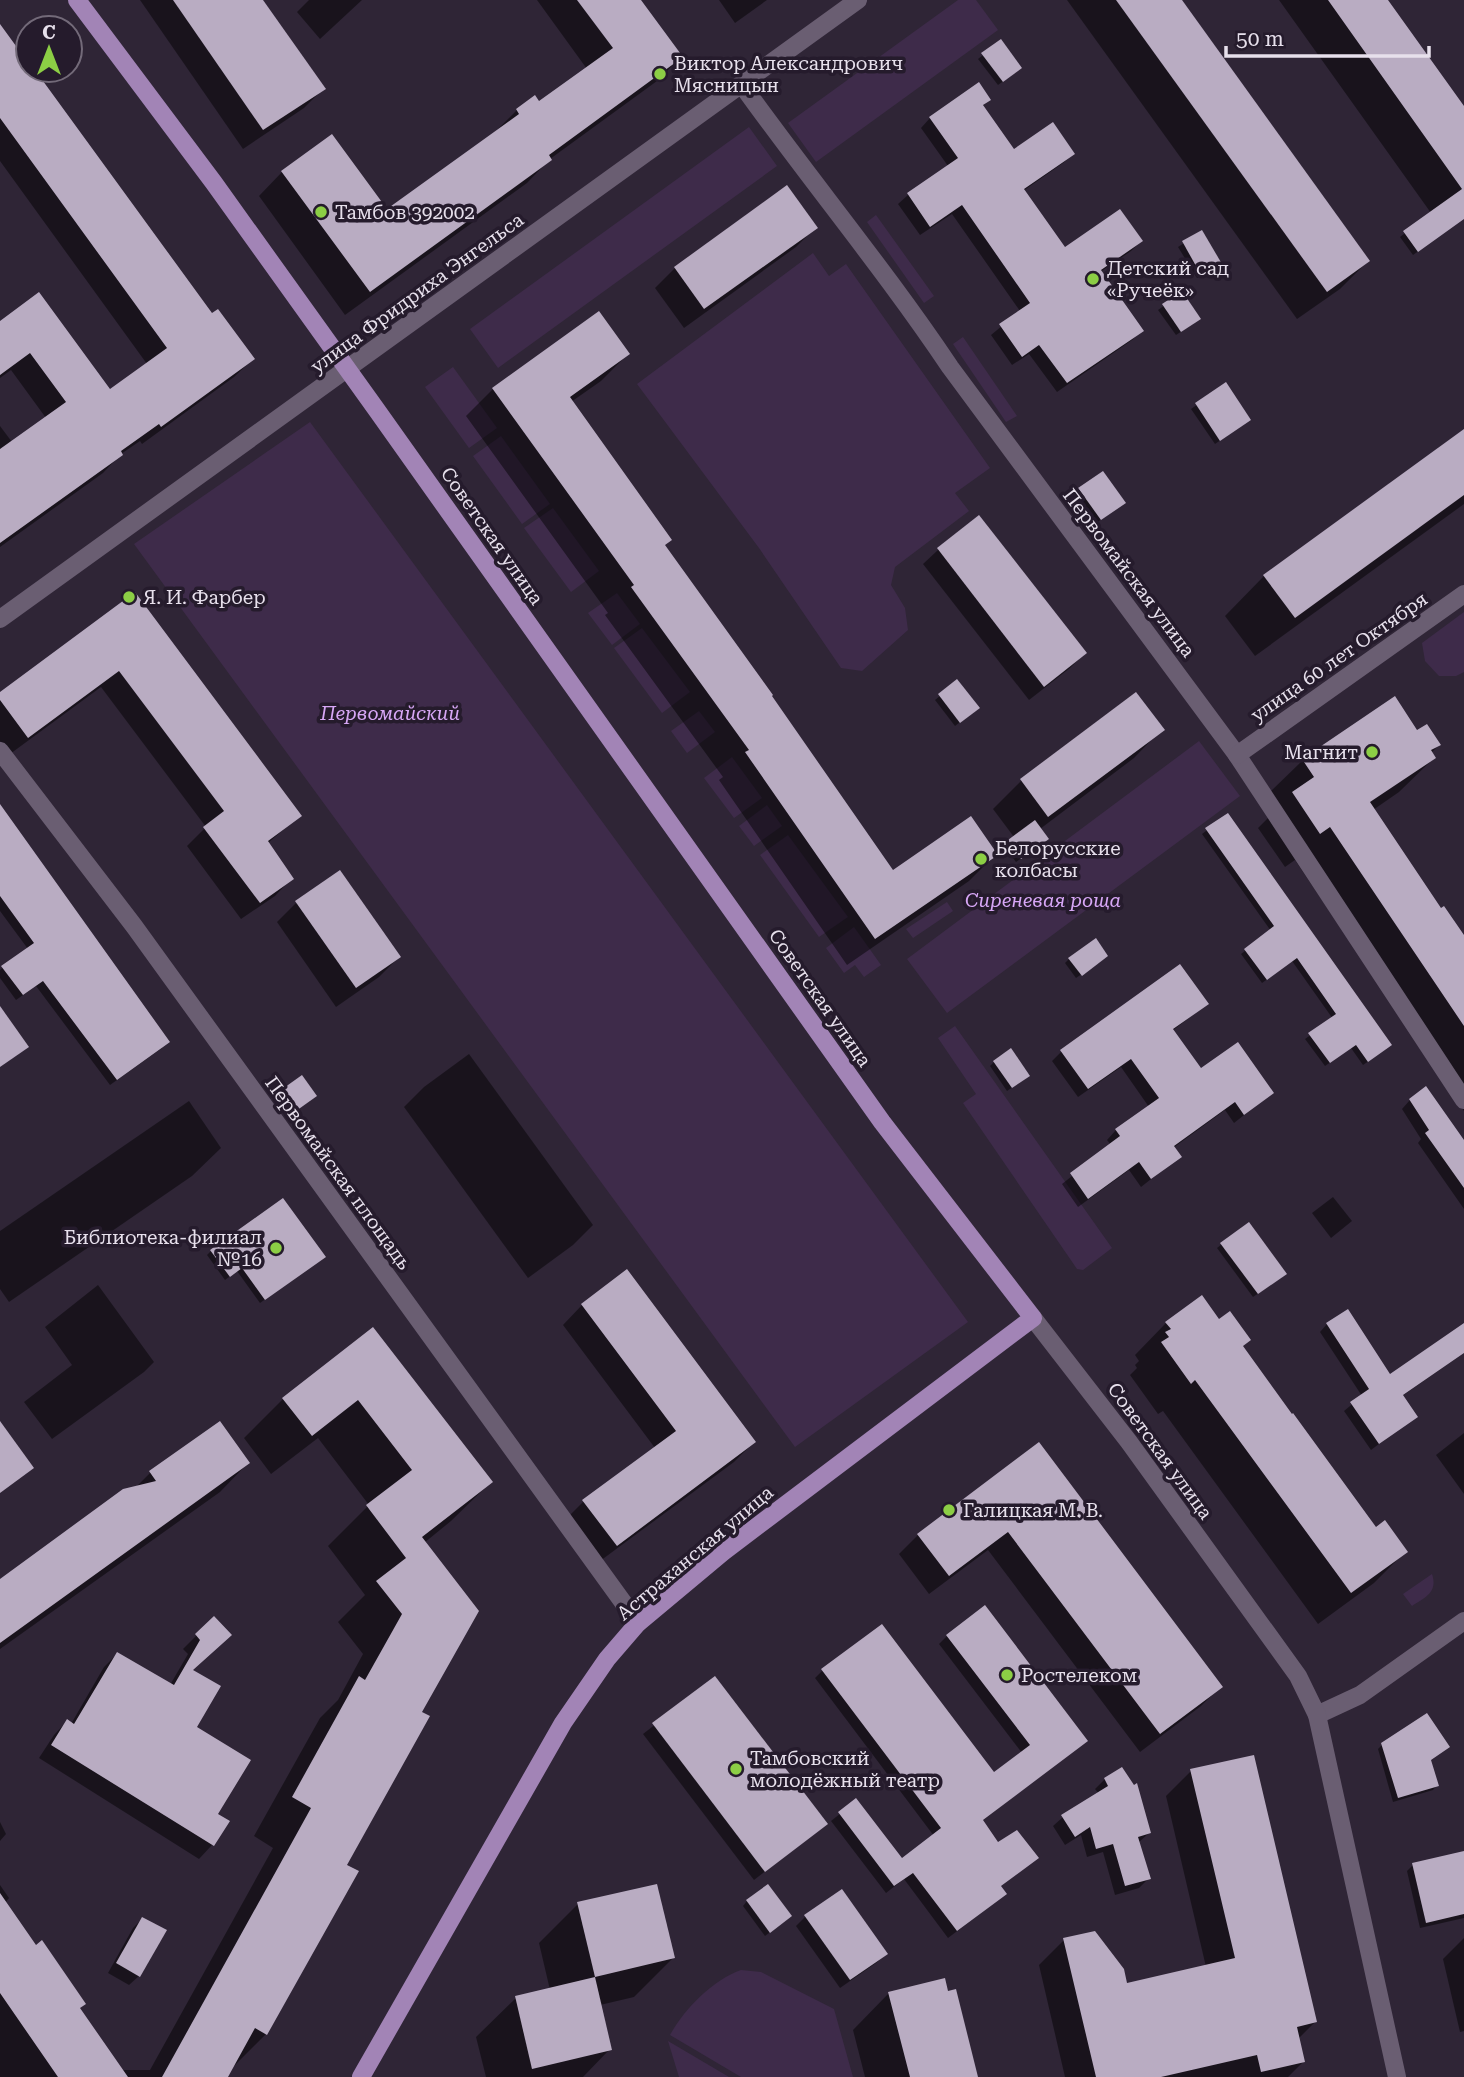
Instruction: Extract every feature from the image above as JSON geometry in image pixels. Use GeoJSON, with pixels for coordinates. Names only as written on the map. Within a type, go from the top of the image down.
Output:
{"type":"FeatureCollection","features":[{"type":"Feature","properties":{"kind":"main road","name":"Советская улица"},"geometry":{"type":"LineString","coordinates":[[77,0],[214,183],[882,1122],[1033,1318]]}},
{"type":"Feature","properties":{"kind":"main road","name":"Астраханская улица"},"geometry":{"type":"LineString","coordinates":[[360,2077],[564,1723],[607,1659],[638,1623],[723,1552],[1033,1318]]}},
{"type":"Feature","properties":{"kind":"street","name":"улица Фридриха Энгельса"},"geometry":{"type":"LineString","coordinates":[[0,619],[859,0]]}},
{"type":"Feature","properties":{"kind":"street","name":"Первомайская улица"},"geometry":{"type":"LineString","coordinates":[[742,85],[906,302],[950,367],[1237,755],[1464,1100]]}},
{"type":"Feature","properties":{"kind":"street","name":"улица 60 лет Октября"},"geometry":{"type":"LineString","coordinates":[[1237,755],[1464,594]]}},
{"type":"Feature","properties":{"kind":"street","name":"Первомайская площадь"},"geometry":{"type":"LineString","coordinates":[[0,751],[134,926],[638,1623]]}},
{"type":"Feature","properties":{"kind":"street","name":"Советская улица"},"geometry":{"type":"LineString","coordinates":[[1033,1318],[1129,1442],[1298,1676],[1317,1715],[1398,2077]]}},
{"type":"Feature","properties":{"kind":"street"},"geometry":{"type":"LineString","coordinates":[[1317,1715],[1360,1695],[1464,1621]]}},
{"type":"Feature","properties":{"kind":"green space"},"geometry":{"type":"Polygon","coordinates":[[[958,0],[976,0],[998,30],[816,162],[788,123],[958,0]]]}},
{"type":"Feature","properties":{"kind":"green space"},"geometry":{"type":"Polygon","coordinates":[[[749,127],[777,166],[498,368],[470,329],[749,127]]]}},
{"type":"Feature","properties":{"kind":"green space"},"geometry":{"type":"Polygon","coordinates":[[[876,215],[934,296],[924,303],[867,222],[876,215]]]}},
{"type":"Feature","properties":{"kind":"green space"},"geometry":{"type":"Polygon","coordinates":[[[813,253],[829,276],[846,264],[990,468],[955,493],[969,511],[895,567],[891,585],[905,608],[908,630],[862,671],[841,668],[759,548],[637,384],[813,253]]]}},
{"type":"Feature","properties":{"kind":"green space"},"geometry":{"type":"Polygon","coordinates":[[[963,337],[1017,416],[1006,422],[953,344],[963,337]]]}},
{"type":"Feature","properties":{"kind":"green space"},"geometry":{"type":"Polygon","coordinates":[[[453,367],[497,428],[469,448],[425,387],[453,367]]]}},
{"type":"Feature","properties":{"kind":"green space","name":"Первомайский"},"geometry":{"type":"Polygon","coordinates":[[[310,422],[968,1322],[795,1447],[134,544],[310,422]]]}},
{"type":"Feature","properties":{"kind":"green space"},"geometry":{"type":"Polygon","coordinates":[[[501,436],[550,504],[522,524],[473,456],[501,436]]]}},
{"type":"Feature","properties":{"kind":"green space"},"geometry":{"type":"Polygon","coordinates":[[[553,508],[599,571],[571,592],[524,528],[553,508]]]}},
{"type":"Feature","properties":{"kind":"green space"},"geometry":{"type":"Polygon","coordinates":[[[617,593],[640,624],[612,645],[588,613],[617,593]]]}},
{"type":"Feature","properties":{"kind":"green space"},"geometry":{"type":"Polygon","coordinates":[[[1464,612],[1464,672],[1456,676],[1439,676],[1425,661],[1422,643],[1464,612]]]}},
{"type":"Feature","properties":{"kind":"green space"},"geometry":{"type":"Polygon","coordinates":[[[642,628],[690,692],[662,713],[614,648],[642,628]]]}},
{"type":"Feature","properties":{"kind":"green space"},"geometry":{"type":"Polygon","coordinates":[[[699,711],[715,732],[687,753],[671,731],[699,711]]]}},
{"type":"Feature","properties":{"kind":"green space","name":"Сиреневая роща"},"geometry":{"type":"Polygon","coordinates":[[[1199,741],[1240,796],[947,1013],[907,959],[1199,741]]]}},
{"type":"Feature","properties":{"kind":"green space"},"geometry":{"type":"Polygon","coordinates":[[[732,757],[762,798],[734,818],[704,778],[732,757]]]}},
{"type":"Feature","properties":{"kind":"green space"},"geometry":{"type":"Polygon","coordinates":[[[767,805],[782,826],[754,846],[739,826],[767,805]]]}},
{"type":"Feature","properties":{"kind":"green space"},"geometry":{"type":"Polygon","coordinates":[[[788,835],[848,917],[819,937],[760,855],[788,835]]]}},
{"type":"Feature","properties":{"kind":"green space"},"geometry":{"type":"Polygon","coordinates":[[[947,902],[953,911],[913,938],[906,929],[947,902]]]}},
{"type":"Feature","properties":{"kind":"green space"},"geometry":{"type":"Polygon","coordinates":[[[854,927],[881,965],[864,977],[855,965],[844,973],[826,948],[854,927]]]}},
{"type":"Feature","properties":{"kind":"green space"},"geometry":{"type":"Polygon","coordinates":[[[955,1026],[1112,1248],[1083,1270],[1077,1269],[963,1103],[976,1094],[938,1038],[955,1026]]]}},
{"type":"Feature","properties":{"kind":"green space"},"geometry":{"type":"Polygon","coordinates":[[[1432,1574],[1432,1590],[1412,1606],[1403,1594],[1432,1574]]]}},
{"type":"Feature","properties":{"kind":"green space"},"geometry":{"type":"Polygon","coordinates":[[[741,1970],[761,1972],[834,2009],[853,2077],[741,2077],[670,2035],[700,1996],[741,1970]]]}},
{"type":"Feature","properties":{"kind":"green space"},"geometry":{"type":"Polygon","coordinates":[[[668,2041],[729,2077],[679,2077],[668,2041]]]}},
{"type":"Feature","properties":{"kind":"building"},"geometry":{"type":"Polygon","coordinates":[[[173,0],[263,0],[326,89],[263,130],[173,0]]]}},
{"type":"Feature","properties":{"kind":"building"},"geometry":{"type":"Polygon","coordinates":[[[577,0],[641,0],[683,57],[549,155],[552,160],[370,292],[281,171],[332,134],[387,209],[519,114],[516,109],[535,95],[539,101],[613,48],[577,0]]]}},
{"type":"Feature","properties":{"kind":"building"},"geometry":{"type":"Polygon","coordinates":[[[1116,0],[1182,0],[1370,261],[1327,292],[1116,0]]]}},
{"type":"Feature","properties":{"kind":"building"},"geometry":{"type":"Polygon","coordinates":[[[1328,0],[1388,0],[1464,106],[1464,219],[1418,252],[1403,231],[1462,189],[1328,0]]]}},
{"type":"Feature","properties":{"kind":"building"},"geometry":{"type":"Polygon","coordinates":[[[0,24],[14,43],[14,84],[45,84],[212,313],[218,309],[255,359],[161,427],[159,424],[121,451],[123,455],[0,543],[0,449],[66,402],[30,353],[0,375],[0,321],[39,292],[110,389],[167,348],[0,118],[0,24]]]}},
{"type":"Feature","properties":{"kind":"building"},"geometry":{"type":"Polygon","coordinates":[[[1001,39],[1022,68],[1003,82],[981,53],[1001,39]]]}},
{"type":"Feature","properties":{"kind":"building"},"geometry":{"type":"Polygon","coordinates":[[[979,82],[991,100],[983,105],[1014,149],[1053,122],[1075,154],[1024,189],[1065,247],[1120,209],[1143,241],[1101,270],[1144,331],[1067,383],[1039,345],[1022,357],[999,324],[1030,303],[962,205],[930,227],[907,193],[958,158],[929,117],[979,82]]]}},
{"type":"Feature","properties":{"kind":"building"},"geometry":{"type":"Polygon","coordinates":[[[787,185],[818,228],[704,309],[674,267],[787,185]]]}},
{"type":"Feature","properties":{"kind":"building"},"geometry":{"type":"Polygon","coordinates":[[[1202,230],[1222,264],[1201,275],[1182,241],[1202,230]]]}},
{"type":"Feature","properties":{"kind":"building"},"geometry":{"type":"Polygon","coordinates":[[[1182,291],[1201,319],[1181,332],[1162,304],[1182,291]]]}},
{"type":"Feature","properties":{"kind":"building"},"geometry":{"type":"Polygon","coordinates":[[[599,311],[630,354],[570,397],[672,540],[665,545],[773,695],[893,870],[971,816],[998,855],[875,939],[745,752],[749,750],[492,388],[599,311]]]}},
{"type":"Feature","properties":{"kind":"building"},"geometry":{"type":"Polygon","coordinates":[[[1226,382],[1251,420],[1220,441],[1195,403],[1226,382]]]}},
{"type":"Feature","properties":{"kind":"building"},"geometry":{"type":"Polygon","coordinates":[[[1464,429],[1464,495],[1295,618],[1263,575],[1464,429]]]}},
{"type":"Feature","properties":{"kind":"building"},"geometry":{"type":"Polygon","coordinates":[[[1103,471],[1126,503],[1101,520],[1078,488],[1103,471]]]}},
{"type":"Feature","properties":{"kind":"building"},"geometry":{"type":"Polygon","coordinates":[[[979,515],[1087,653],[1044,687],[937,548],[979,515]]]}},
{"type":"Feature","properties":{"kind":"building"},"geometry":{"type":"Polygon","coordinates":[[[135,592],[302,816],[268,841],[294,879],[260,903],[203,827],[224,811],[119,671],[28,738],[0,700],[0,692],[135,592]]]}},
{"type":"Feature","properties":{"kind":"building"},"geometry":{"type":"Polygon","coordinates":[[[957,679],[980,708],[960,723],[938,694],[957,679]]]}},
{"type":"Feature","properties":{"kind":"building"},"geometry":{"type":"Polygon","coordinates":[[[1136,692],[1165,730],[1048,817],[1020,779],[1136,692]]]}},
{"type":"Feature","properties":{"kind":"building"},"geometry":{"type":"Polygon","coordinates":[[[1395,696],[1417,730],[1427,724],[1441,745],[1431,750],[1436,758],[1370,802],[1441,908],[1444,906],[1464,935],[1464,1026],[1330,827],[1320,834],[1292,792],[1314,777],[1302,759],[1395,696]]]}},
{"type":"Feature","properties":{"kind":"building"},"geometry":{"type":"Polygon","coordinates":[[[0,804],[170,1042],[117,1080],[43,981],[23,995],[1,966],[34,943],[0,896],[0,804]]]}},
{"type":"Feature","properties":{"kind":"building"},"geometry":{"type":"Polygon","coordinates":[[[1228,813],[1392,1045],[1368,1062],[1356,1045],[1330,1063],[1308,1033],[1336,1014],[1297,958],[1267,980],[1244,949],[1274,926],[1205,828],[1228,813]]]}},
{"type":"Feature","properties":{"kind":"building"},"geometry":{"type":"Polygon","coordinates":[[[1035,820],[1049,839],[1021,859],[1008,840],[1035,820]]]}},
{"type":"Feature","properties":{"kind":"building"},"geometry":{"type":"Polygon","coordinates":[[[340,870],[401,957],[356,988],[295,901],[340,870]]]}},
{"type":"Feature","properties":{"kind":"building"},"geometry":{"type":"Polygon","coordinates":[[[1096,938],[1108,956],[1082,976],[1068,958],[1096,938]]]}},
{"type":"Feature","properties":{"kind":"building"},"geometry":{"type":"Polygon","coordinates":[[[1180,964],[1209,1004],[1173,1029],[1201,1068],[1238,1042],[1274,1093],[1244,1115],[1235,1102],[1174,1146],[1182,1157],[1151,1179],[1139,1162],[1088,1199],[1070,1173],[1120,1136],[1115,1129],[1159,1098],[1131,1059],[1088,1089],[1060,1050],[1180,964]]]}},
{"type":"Feature","properties":{"kind":"building"},"geometry":{"type":"Polygon","coordinates":[[[0,1006],[29,1047],[0,1067],[0,1006]]]}},
{"type":"Feature","properties":{"kind":"building"},"geometry":{"type":"Polygon","coordinates":[[[1011,1048],[1030,1076],[1012,1088],[993,1061],[1011,1048]]]}},
{"type":"Feature","properties":{"kind":"building"},"geometry":{"type":"Polygon","coordinates":[[[302,1075],[317,1096],[296,1111],[281,1090],[302,1075]]]}},
{"type":"Feature","properties":{"kind":"building"},"geometry":{"type":"Polygon","coordinates":[[[1426,1086],[1464,1140],[1464,1188],[1425,1133],[1429,1130],[1409,1099],[1426,1086]]]}},
{"type":"Feature","properties":{"kind":"building"},"geometry":{"type":"Polygon","coordinates":[[[283,1198],[326,1257],[265,1300],[242,1268],[230,1277],[210,1250],[283,1198]]]}},
{"type":"Feature","properties":{"kind":"building"},"geometry":{"type":"Polygon","coordinates":[[[1249,1222],[1287,1274],[1258,1294],[1220,1243],[1249,1222]]]}},
{"type":"Feature","properties":{"kind":"building"},"geometry":{"type":"Polygon","coordinates":[[[627,1269],[756,1442],[617,1546],[582,1500],[676,1431],[581,1304],[627,1269]]]}},
{"type":"Feature","properties":{"kind":"building"},"geometry":{"type":"Polygon","coordinates":[[[1202,1295],[1219,1319],[1230,1311],[1251,1340],[1243,1346],[1292,1414],[1376,1527],[1385,1520],[1408,1552],[1351,1593],[1195,1380],[1191,1384],[1161,1342],[1169,1337],[1165,1332],[1171,1329],[1165,1322],[1202,1295]]]}},
{"type":"Feature","properties":{"kind":"building"},"geometry":{"type":"Polygon","coordinates":[[[1348,1309],[1390,1374],[1464,1323],[1464,1353],[1403,1395],[1418,1417],[1379,1444],[1350,1402],[1369,1389],[1326,1323],[1348,1309]]]}},
{"type":"Feature","properties":{"kind":"building"},"geometry":{"type":"Polygon","coordinates":[[[373,1327],[493,1482],[422,1537],[479,1611],[422,1712],[430,1716],[347,1865],[359,1871],[267,2035],[255,2028],[228,2077],[162,2077],[311,1808],[292,1797],[359,1676],[365,1680],[402,1614],[376,1581],[406,1558],[366,1505],[412,1470],[358,1400],[312,1436],[282,1398],[373,1327]]]}},
{"type":"Feature","properties":{"kind":"building"},"geometry":{"type":"Polygon","coordinates":[[[0,1421],[34,1468],[0,1493],[0,1421]]]}},
{"type":"Feature","properties":{"kind":"building"},"geometry":{"type":"Polygon","coordinates":[[[220,1421],[250,1463],[0,1643],[0,1579],[123,1489],[156,1481],[149,1471],[220,1421]]]}},
{"type":"Feature","properties":{"kind":"building"},"geometry":{"type":"Polygon","coordinates":[[[1039,1442],[1223,1687],[1160,1734],[1008,1532],[949,1576],[917,1534],[1039,1442]]]}},
{"type":"Feature","properties":{"kind":"building"},"geometry":{"type":"Polygon","coordinates":[[[985,1605],[1088,1741],[983,1820],[998,1842],[1017,1830],[1039,1858],[1001,1886],[1007,1894],[957,1931],[913,1873],[894,1886],[838,1812],[856,1798],[902,1858],[941,1828],[821,1669],[882,1624],[994,1772],[1030,1745],[946,1635],[985,1605]]]}},
{"type":"Feature","properties":{"kind":"building"},"geometry":{"type":"Polygon","coordinates":[[[214,1616],[232,1635],[193,1670],[221,1686],[197,1727],[251,1760],[218,1814],[230,1821],[214,1846],[51,1745],[67,1719],[74,1724],[117,1652],[174,1685],[200,1640],[195,1634],[214,1616]]]}},
{"type":"Feature","properties":{"kind":"building","name":"Тамбовский молодёжный театр"},"geometry":{"type":"Polygon","coordinates":[[[715,1676],[828,1824],[765,1872],[652,1723],[715,1676]]]}},
{"type":"Feature","properties":{"kind":"building"},"geometry":{"type":"Polygon","coordinates":[[[1427,1713],[1450,1747],[1431,1760],[1439,1786],[1398,1798],[1381,1743],[1427,1713]]]}},
{"type":"Feature","properties":{"kind":"building"},"geometry":{"type":"Polygon","coordinates":[[[1254,1755],[1317,2022],[1297,2027],[1305,2062],[1261,2072],[1257,2055],[1161,2077],[1096,2077],[1063,1938],[1095,1931],[1124,1969],[1127,1983],[1235,1958],[1190,1769],[1254,1755]]]}},
{"type":"Feature","properties":{"kind":"building"},"geometry":{"type":"Polygon","coordinates":[[[1122,1767],[1134,1785],[1137,1783],[1151,1833],[1138,1837],[1151,1879],[1125,1886],[1113,1844],[1096,1849],[1090,1827],[1075,1837],[1061,1815],[1108,1786],[1104,1778],[1122,1767]]]}},
{"type":"Feature","properties":{"kind":"building"},"geometry":{"type":"Polygon","coordinates":[[[1464,1851],[1464,1914],[1426,1923],[1412,1863],[1464,1851]]]}},
{"type":"Feature","properties":{"kind":"building"},"geometry":{"type":"Polygon","coordinates":[[[657,1884],[675,1958],[595,1977],[577,1902],[657,1884]]]}},
{"type":"Feature","properties":{"kind":"building"},"geometry":{"type":"Polygon","coordinates":[[[768,1884],[792,1916],[770,1933],[746,1900],[768,1884]]]}},
{"type":"Feature","properties":{"kind":"building"},"geometry":{"type":"Polygon","coordinates":[[[842,1889],[888,1954],[850,1980],[804,1915],[842,1889]]]}},
{"type":"Feature","properties":{"kind":"building"},"geometry":{"type":"Polygon","coordinates":[[[0,1893],[36,1945],[42,1940],[86,2004],[80,2008],[128,2077],[58,2077],[0,1993],[0,1893]]]}},
{"type":"Feature","properties":{"kind":"building"},"geometry":{"type":"Polygon","coordinates":[[[142,1917],[167,1930],[140,1977],[116,1963],[142,1917]]]}},
{"type":"Feature","properties":{"kind":"building"},"geometry":{"type":"Polygon","coordinates":[[[595,1977],[612,2050],[532,2069],[515,1996],[595,1977]]]}},
{"type":"Feature","properties":{"kind":"building"},"geometry":{"type":"Polygon","coordinates":[[[945,1978],[948,1991],[956,1989],[978,2077],[910,2077],[888,1992],[945,1978]]]}},
{"type":"Feature","properties":{"kind":"place","name":"Виктор Александрович Мясницын"},"geometry":{"type":"Point","coordinates":[660,74]}},
{"type":"Feature","properties":{"kind":"place","name":"Тамбов 392002"},"geometry":{"type":"Point","coordinates":[321,212]}},
{"type":"Feature","properties":{"kind":"place","name":"Детский сад «Ручеёк»"},"geometry":{"type":"Point","coordinates":[1093,279]}},
{"type":"Feature","properties":{"kind":"place","name":"Я. И. Фарбер"},"geometry":{"type":"Point","coordinates":[129,597]}},
{"type":"Feature","properties":{"kind":"place","name":"Магнит"},"geometry":{"type":"Point","coordinates":[1372,752]}},
{"type":"Feature","properties":{"kind":"place","name":"Белорусские колбасы"},"geometry":{"type":"Point","coordinates":[981,859]}},
{"type":"Feature","properties":{"kind":"place","name":"Библиотека-филиал №16"},"geometry":{"type":"Point","coordinates":[276,1248]}},
{"type":"Feature","properties":{"kind":"place","name":"Галицкая М. В."},"geometry":{"type":"Point","coordinates":[949,1510]}},
{"type":"Feature","properties":{"kind":"place","name":"Ростелеком"},"geometry":{"type":"Point","coordinates":[1007,1675]}},
{"type":"Feature","properties":{"kind":"place","name":"Тамбовский молодёжный театр"},"geometry":{"type":"Point","coordinates":[736,1769]}}]}
